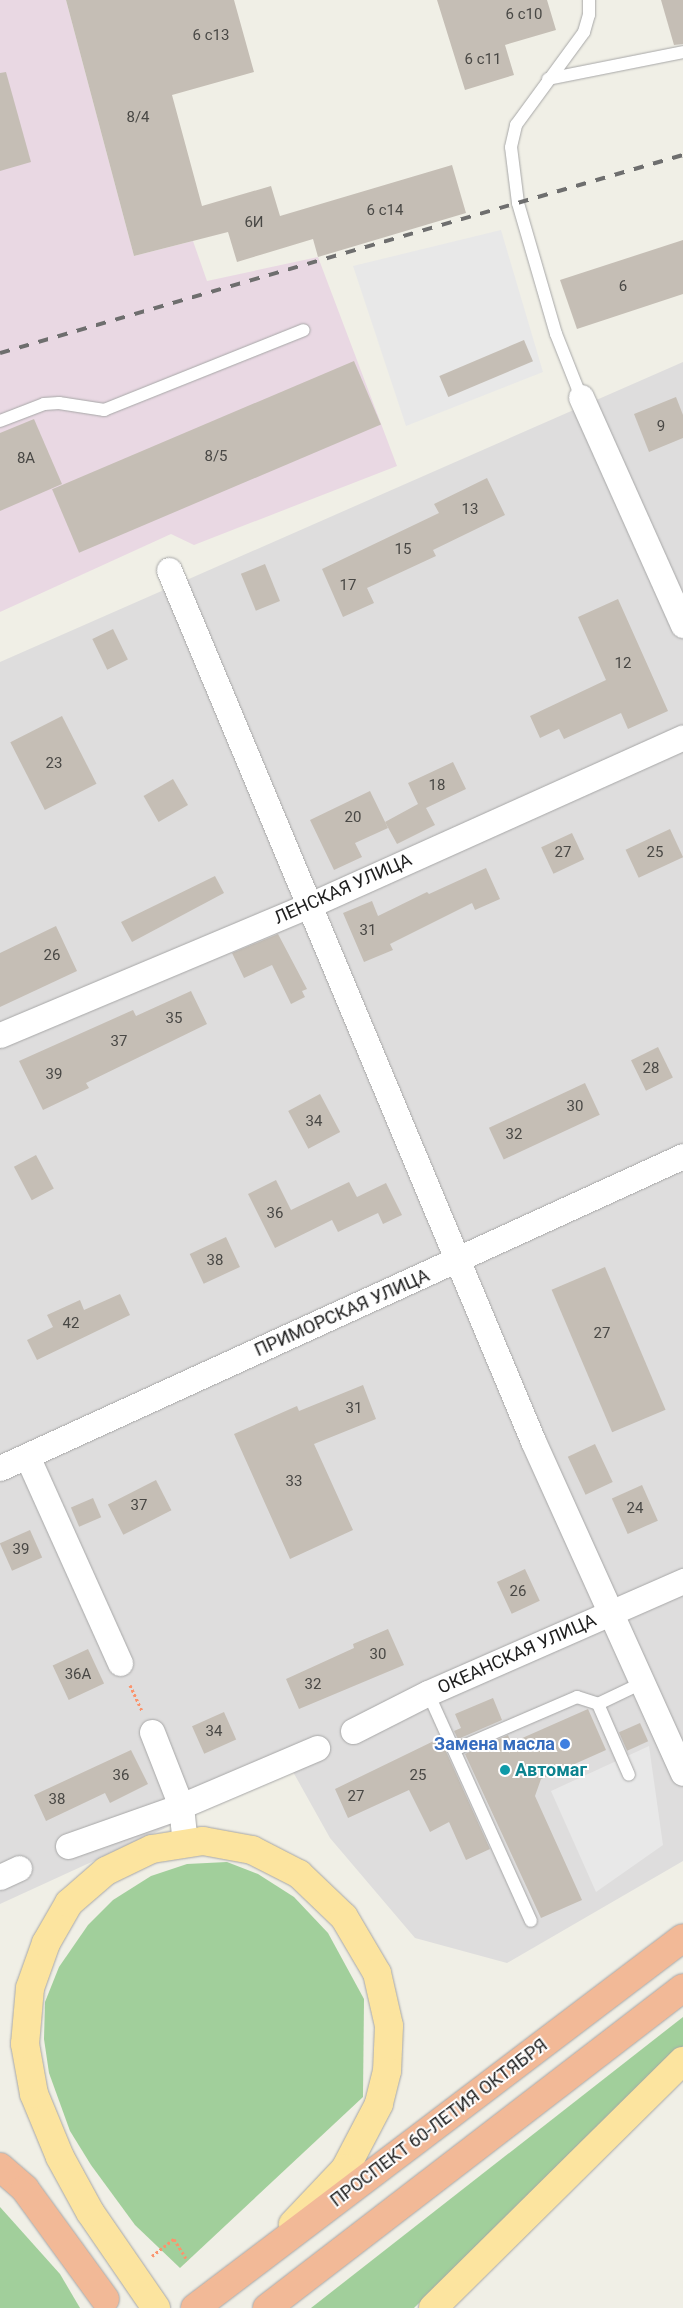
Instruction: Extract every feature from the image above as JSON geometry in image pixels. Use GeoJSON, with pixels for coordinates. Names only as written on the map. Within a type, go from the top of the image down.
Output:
{"type":"FeatureCollection","features":[{"type":"Feature","properties":{"kind":"highway","name":"ПРОСПЕКТ 60-ЛЕТИЯ ОКТЯБРЯ"},"geometry":{"type":"LineString","coordinates":[[195,2308],[683,1938]]}},
{"type":"Feature","properties":{"kind":"highway"},"geometry":{"type":"LineString","coordinates":[[268,2308],[683,1988]]}},
{"type":"Feature","properties":{"kind":"highway"},"geometry":{"type":"LineString","coordinates":[[0,2167],[25,2189],[48,2218],[108,2304]]}},
{"type":"Feature","properties":{"kind":"main road"},"geometry":{"type":"LineString","coordinates":[[156,2308],[142,2268],[90,2212],[60,2156],[34,2094],[26,2044],[30,1988],[46,1943],[69,1903],[106,1872],[152,1849],[203,1841],[252,1850],[300,1874],[344,1917],[377,1973],[389,2026],[387,2071],[379,2104],[345,2169],[264,2255]]}},
{"type":"Feature","properties":{"kind":"main road"},"geometry":{"type":"LineString","coordinates":[[433,2308],[683,2061]]}},
{"type":"Feature","properties":{"kind":"street"},"geometry":{"type":"LineString","coordinates":[[581,397],[683,625]]}},
{"type":"Feature","properties":{"kind":"street"},"geometry":{"type":"LineString","coordinates":[[169,570],[533,1441],[683,1773]]}},
{"type":"Feature","properties":{"kind":"street","name":"ЛЕНСКАЯ УЛИЦА"},"geometry":{"type":"LineString","coordinates":[[0,1035],[310,905],[683,737]]}},
{"type":"Feature","properties":{"kind":"street","name":"ПРИМОРСКАЯ УЛИЦА"},"geometry":{"type":"LineString","coordinates":[[0,1468],[457,1261],[683,1156]]}},
{"type":"Feature","properties":{"kind":"street"},"geometry":{"type":"LineString","coordinates":[[27,1456],[120,1663]]}},
{"type":"Feature","properties":{"kind":"street","name":"ОКЕАНСКАЯ УЛИЦА"},"geometry":{"type":"LineString","coordinates":[[353,1731],[428,1693],[683,1581]]}},
{"type":"Feature","properties":{"kind":"street"},"geometry":{"type":"LineString","coordinates":[[152,1732],[182,1806],[185,1844]]}},
{"type":"Feature","properties":{"kind":"street"},"geometry":{"type":"LineString","coordinates":[[68,1846],[182,1806],[317,1748]]}},
{"type":"Feature","properties":{"kind":"lane"},"geometry":{"type":"LineString","coordinates":[[581,397],[556,334],[518,203],[510,147],[516,125],[548,78],[584,32],[589,15],[589,0]]}},
{"type":"Feature","properties":{"kind":"lane"},"geometry":{"type":"LineString","coordinates":[[548,78],[683,52]]}},
{"type":"Feature","properties":{"kind":"lane"},"geometry":{"type":"LineString","coordinates":[[0,421],[44,404],[59,403],[104,410],[304,330]]}},
{"type":"Feature","properties":{"kind":"lane"},"geometry":{"type":"LineString","coordinates":[[454,1750],[577,1697],[598,1704],[642,1683]]}},
{"type":"Feature","properties":{"kind":"lane"},"geometry":{"type":"LineString","coordinates":[[428,1693],[531,1921]]}},
{"type":"Feature","properties":{"kind":"lane"},"geometry":{"type":"LineString","coordinates":[[598,1704],[629,1775]]}},
{"type":"Feature","properties":{"kind":"path"},"geometry":{"type":"LineString","coordinates":[[120,1663],[152,1732]]}},
{"type":"Feature","properties":{"kind":"path"},"geometry":{"type":"LineString","coordinates":[[142,2268],[174,2240],[187,2260]]}},
{"type":"Feature","properties":{"kind":"shaded area"},"geometry":{"type":"Polygon","coordinates":[[[0,0],[66,0],[134,256],[193,241],[207,281],[318,257],[397,466],[194,545],[171,534],[0,612],[0,0]]]}},
{"type":"Feature","properties":{"kind":"shaded area"},"geometry":{"type":"Polygon","coordinates":[[[501,230],[543,372],[406,426],[353,266],[501,230]]]}},
{"type":"Feature","properties":{"kind":"shaded area"},"geometry":{"type":"Polygon","coordinates":[[[683,362],[683,1861],[507,1963],[415,1938],[330,1838],[292,1770],[0,1904],[0,662],[683,362]]]}},
{"type":"Feature","properties":{"kind":"shaded area"},"geometry":{"type":"Polygon","coordinates":[[[649,1746],[663,1845],[596,1892],[551,1791],[649,1746]]]}},
{"type":"Feature","properties":{"kind":"green space"},"geometry":{"type":"Polygon","coordinates":[[[227,1862],[258,1874],[294,1897],[328,1933],[364,1999],[363,2097],[180,2268],[135,2225],[91,2165],[70,2131],[49,2073],[44,2039],[45,2002],[59,1967],[88,1925],[113,1900],[151,1876],[187,1864],[227,1862]]]}},
{"type":"Feature","properties":{"kind":"green space"},"geometry":{"type":"Polygon","coordinates":[[[683,2017],[683,2046],[414,2308],[311,2308],[683,2017]]]}},
{"type":"Feature","properties":{"kind":"green space"},"geometry":{"type":"Polygon","coordinates":[[[0,2207],[60,2274],[80,2308],[0,2308],[0,2207]]]}},
{"type":"Feature","properties":{"kind":"building"},"geometry":{"type":"Polygon","coordinates":[[[66,0],[234,0],[254,72],[172,95],[202,206],[271,186],[280,216],[452,165],[466,213],[318,257],[313,239],[237,262],[228,232],[134,256],[66,0]]]}},
{"type":"Feature","properties":{"kind":"building"},"geometry":{"type":"Polygon","coordinates":[[[437,0],[547,0],[556,30],[505,45],[514,75],[465,90],[437,0]]]}},
{"type":"Feature","properties":{"kind":"building"},"geometry":{"type":"Polygon","coordinates":[[[661,0],[683,0],[683,44],[674,45],[661,0]]]}},
{"type":"Feature","properties":{"kind":"building"},"geometry":{"type":"Polygon","coordinates":[[[6,72],[31,162],[0,171],[0,73],[6,72]]]}},
{"type":"Feature","properties":{"kind":"building"},"geometry":{"type":"Polygon","coordinates":[[[683,240],[683,294],[577,329],[560,280],[683,240]]]}},
{"type":"Feature","properties":{"kind":"building"},"geometry":{"type":"Polygon","coordinates":[[[524,340],[533,361],[448,397],[439,376],[524,340]]]}},
{"type":"Feature","properties":{"kind":"building"},"geometry":{"type":"Polygon","coordinates":[[[354,361],[381,425],[79,553],[52,489],[354,361]]]}},
{"type":"Feature","properties":{"kind":"building"},"geometry":{"type":"Polygon","coordinates":[[[676,397],[683,415],[683,438],[649,452],[634,414],[676,397]]]}},
{"type":"Feature","properties":{"kind":"building"},"geometry":{"type":"Polygon","coordinates":[[[34,419],[62,484],[0,511],[0,433],[34,419]]]}},
{"type":"Feature","properties":{"kind":"building"},"geometry":{"type":"Polygon","coordinates":[[[487,478],[505,515],[433,550],[436,556],[367,588],[374,603],[343,617],[322,569],[439,513],[434,504],[487,478]]]}},
{"type":"Feature","properties":{"kind":"building"},"geometry":{"type":"Polygon","coordinates":[[[265,564],[280,601],[256,611],[241,574],[265,564]]]}},
{"type":"Feature","properties":{"kind":"building"},"geometry":{"type":"Polygon","coordinates":[[[618,599],[668,711],[628,729],[621,713],[564,739],[559,729],[540,738],[530,716],[606,680],[578,617],[618,599]]]}},
{"type":"Feature","properties":{"kind":"building"},"geometry":{"type":"Polygon","coordinates":[[[113,629],[128,660],[107,670],[92,639],[113,629]]]}},
{"type":"Feature","properties":{"kind":"building"},"geometry":{"type":"Polygon","coordinates":[[[62,716],[97,784],[45,810],[10,742],[62,716]]]}},
{"type":"Feature","properties":{"kind":"building"},"geometry":{"type":"Polygon","coordinates":[[[453,762],[466,789],[426,808],[435,825],[397,844],[385,822],[418,804],[408,783],[453,762]]]}},
{"type":"Feature","properties":{"kind":"building"},"geometry":{"type":"Polygon","coordinates":[[[173,779],[188,805],[159,822],[144,796],[173,779]]]}},
{"type":"Feature","properties":{"kind":"building"},"geometry":{"type":"Polygon","coordinates":[[[370,791],[388,828],[355,843],[362,857],[334,870],[310,820],[370,791]]]}},
{"type":"Feature","properties":{"kind":"building"},"geometry":{"type":"Polygon","coordinates":[[[670,829],[683,857],[639,878],[626,850],[670,829]]]}},
{"type":"Feature","properties":{"kind":"building"},"geometry":{"type":"Polygon","coordinates":[[[572,833],[584,859],[553,874],[541,847],[572,833]]]}},
{"type":"Feature","properties":{"kind":"building"},"geometry":{"type":"Polygon","coordinates":[[[486,868],[500,899],[475,910],[472,903],[390,944],[393,950],[364,962],[343,913],[372,901],[378,916],[427,892],[429,894],[486,868]]]}},
{"type":"Feature","properties":{"kind":"building"},"geometry":{"type":"Polygon","coordinates":[[[215,876],[224,893],[132,942],[121,922],[215,876]]]}},
{"type":"Feature","properties":{"kind":"building"},"geometry":{"type":"Polygon","coordinates":[[[56,926],[77,971],[0,1007],[0,953],[56,926]]]}},
{"type":"Feature","properties":{"kind":"building"},"geometry":{"type":"Polygon","coordinates":[[[278,934],[307,989],[302,991],[305,997],[291,1004],[272,965],[244,978],[232,953],[278,934]]]}},
{"type":"Feature","properties":{"kind":"building"},"geometry":{"type":"Polygon","coordinates":[[[191,991],[207,1024],[86,1083],[89,1088],[43,1110],[19,1061],[133,1010],[136,1016],[191,991]]]}},
{"type":"Feature","properties":{"kind":"building"},"geometry":{"type":"Polygon","coordinates":[[[658,1047],[673,1078],[646,1091],[631,1060],[658,1047]]]}},
{"type":"Feature","properties":{"kind":"building"},"geometry":{"type":"Polygon","coordinates":[[[585,1083],[600,1115],[504,1160],[489,1128],[585,1083]]]}},
{"type":"Feature","properties":{"kind":"building"},"geometry":{"type":"Polygon","coordinates":[[[320,1094],[340,1132],[308,1149],[288,1111],[320,1094]]]}},
{"type":"Feature","properties":{"kind":"building"},"geometry":{"type":"Polygon","coordinates":[[[36,1155],[54,1189],[32,1200],[14,1167],[36,1155]]]}},
{"type":"Feature","properties":{"kind":"building"},"geometry":{"type":"Polygon","coordinates":[[[276,1180],[291,1210],[349,1182],[357,1197],[386,1183],[402,1215],[383,1224],[378,1213],[338,1232],[332,1220],[275,1248],[248,1194],[276,1180]]]}},
{"type":"Feature","properties":{"kind":"building"},"geometry":{"type":"Polygon","coordinates":[[[226,1237],[240,1267],[204,1284],[190,1254],[226,1237]]]}},
{"type":"Feature","properties":{"kind":"building"},"geometry":{"type":"Polygon","coordinates":[[[605,1267],[666,1410],[612,1432],[552,1290],[605,1267]]]}},
{"type":"Feature","properties":{"kind":"building"},"geometry":{"type":"Polygon","coordinates":[[[120,1294],[130,1315],[37,1360],[27,1340],[53,1327],[47,1315],[80,1300],[84,1310],[120,1294]]]}},
{"type":"Feature","properties":{"kind":"building"},"geometry":{"type":"Polygon","coordinates":[[[363,1385],[376,1419],[314,1444],[353,1530],[290,1559],[234,1434],[297,1406],[299,1411],[363,1385]]]}},
{"type":"Feature","properties":{"kind":"building"},"geometry":{"type":"Polygon","coordinates":[[[595,1444],[613,1482],[586,1495],[568,1457],[595,1444]]]}},
{"type":"Feature","properties":{"kind":"building"},"geometry":{"type":"Polygon","coordinates":[[[156,1480],[171,1510],[123,1535],[108,1505],[156,1480]]]}},
{"type":"Feature","properties":{"kind":"building"},"geometry":{"type":"Polygon","coordinates":[[[642,1485],[658,1521],[628,1534],[612,1498],[642,1485]]]}},
{"type":"Feature","properties":{"kind":"building"},"geometry":{"type":"Polygon","coordinates":[[[93,1498],[101,1517],[79,1527],[71,1507],[93,1498]]]}},
{"type":"Feature","properties":{"kind":"building"},"geometry":{"type":"Polygon","coordinates":[[[30,1530],[42,1557],[12,1571],[0,1543],[30,1530]]]}},
{"type":"Feature","properties":{"kind":"building"},"geometry":{"type":"Polygon","coordinates":[[[525,1569],[540,1601],[512,1614],[497,1582],[525,1569]]]}},
{"type":"Feature","properties":{"kind":"building"},"geometry":{"type":"Polygon","coordinates":[[[388,1629],[404,1665],[299,1709],[286,1679],[354,1648],[353,1644],[388,1629]]]}},
{"type":"Feature","properties":{"kind":"building"},"geometry":{"type":"Polygon","coordinates":[[[88,1649],[104,1683],[69,1700],[53,1665],[88,1649]]]}},
{"type":"Feature","properties":{"kind":"building"},"geometry":{"type":"Polygon","coordinates":[[[493,1698],[502,1720],[458,1739],[454,1731],[461,1728],[455,1714],[493,1698]]]}},
{"type":"Feature","properties":{"kind":"building"},"geometry":{"type":"Polygon","coordinates":[[[588,1709],[606,1750],[541,1779],[535,1796],[582,1900],[541,1918],[465,1754],[508,1735],[511,1743],[588,1709]]]}},
{"type":"Feature","properties":{"kind":"building"},"geometry":{"type":"Polygon","coordinates":[[[224,1712],[236,1739],[204,1754],[192,1726],[224,1712]]]}},
{"type":"Feature","properties":{"kind":"building"},"geometry":{"type":"Polygon","coordinates":[[[640,1723],[648,1741],[627,1751],[619,1732],[640,1723]]]}},
{"type":"Feature","properties":{"kind":"building"},"geometry":{"type":"Polygon","coordinates":[[[440,1738],[490,1849],[466,1860],[449,1822],[430,1832],[409,1790],[348,1818],[335,1789],[440,1738]]]}},
{"type":"Feature","properties":{"kind":"building"},"geometry":{"type":"Polygon","coordinates":[[[131,1750],[148,1784],[110,1803],[105,1793],[46,1821],[34,1795],[131,1750]]]}},
{"type":"Feature","properties":{"kind":"railway"},"geometry":{"type":"LineString","coordinates":[[0,353],[683,155]]}},
{"type":"Feature","properties":{"kind":"place","name":"Замена масла"},"geometry":{"type":"Point","coordinates":[565,1744]}},
{"type":"Feature","properties":{"kind":"place","name":"Автомаг"},"geometry":{"type":"Point","coordinates":[505,1770]}}]}
